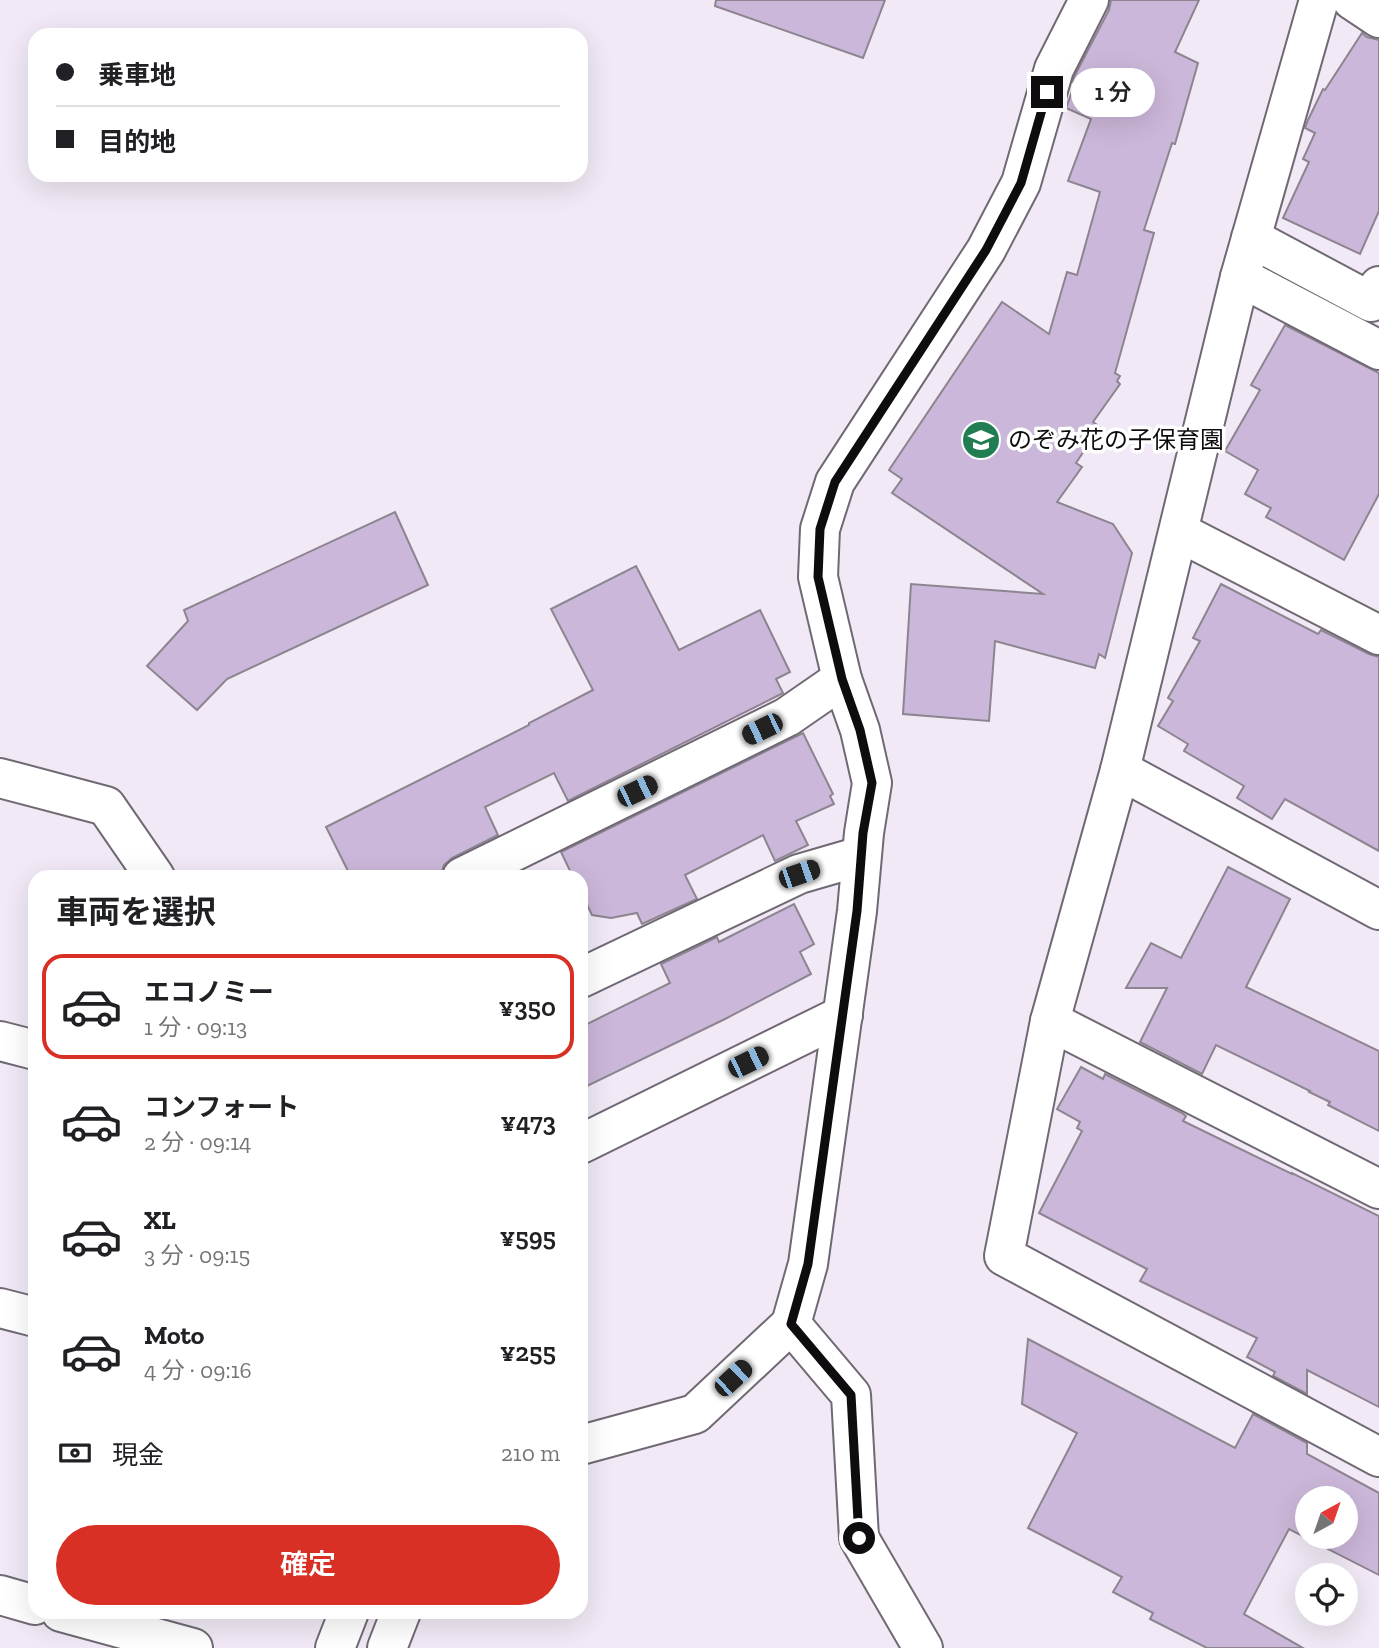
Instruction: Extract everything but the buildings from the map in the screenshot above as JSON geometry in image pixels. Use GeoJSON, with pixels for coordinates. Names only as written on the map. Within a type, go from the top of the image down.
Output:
{"type":"FeatureCollection","features":[{"type":"Feature","properties":{"kind":"street"},"geometry":{"type":"LineString","coordinates":[[588,1443],[695,1414],[791,1324],[808,1264],[872,783],[860,730],[842,679],[818,577],[820,529],[835,482],[986,250],[1021,183],[1054,69],[1089,0]]}},
{"type":"Feature","properties":{"kind":"street"},"geometry":{"type":"LineString","coordinates":[[1319,0],[1240,277],[1120,770],[1049,1021],[1004,1256],[1379,1457]]}},
{"type":"Feature","properties":{"kind":"street"},"geometry":{"type":"LineString","coordinates":[[1352,0],[1379,18]]}},
{"type":"Feature","properties":{"kind":"street"},"geometry":{"type":"LineString","coordinates":[[1251,238],[1371,302],[1379,286]]}},
{"type":"Feature","properties":{"kind":"street"},"geometry":{"type":"LineString","coordinates":[[1240,277],[1379,350]]}},
{"type":"Feature","properties":{"kind":"street"},"geometry":{"type":"LineString","coordinates":[[1179,531],[1379,635]]}},
{"type":"Feature","properties":{"kind":"street"},"geometry":{"type":"LineString","coordinates":[[476,870],[788,717],[842,679]]}},
{"type":"Feature","properties":{"kind":"street"},"geometry":{"type":"LineString","coordinates":[[1120,770],[1379,910]]}},
{"type":"Feature","properties":{"kind":"street"},"geometry":{"type":"LineString","coordinates":[[0,778],[106,806],[150,870]]}},
{"type":"Feature","properties":{"kind":"street"},"geometry":{"type":"LineString","coordinates":[[588,975],[799,874],[861,856]]}},
{"type":"Feature","properties":{"kind":"street"},"geometry":{"type":"LineString","coordinates":[[588,1141],[843,1015]]}},
{"type":"Feature","properties":{"kind":"street"},"geometry":{"type":"LineString","coordinates":[[1049,1021],[1379,1189]]}},
{"type":"Feature","properties":{"kind":"street"},"geometry":{"type":"LineString","coordinates":[[0,1041],[28,1048]]}},
{"type":"Feature","properties":{"kind":"street"},"geometry":{"type":"LineString","coordinates":[[0,1308],[28,1315]]}},
{"type":"Feature","properties":{"kind":"street"},"geometry":{"type":"LineString","coordinates":[[791,1324],[851,1395],[859,1538],[923,1648]]}},
{"type":"Feature","properties":{"kind":"street"},"geometry":{"type":"LineString","coordinates":[[0,1595],[28,1603]]}},
{"type":"Feature","properties":{"kind":"street"},"geometry":{"type":"LineString","coordinates":[[83,1619],[193,1648]]}},
{"type":"Feature","properties":{"kind":"street"},"geometry":{"type":"LineString","coordinates":[[335,1648],[346,1619]]}},
{"type":"Feature","properties":{"kind":"street"},"geometry":{"type":"LineString","coordinates":[[387,1648],[398,1619]]}},
{"type":"Feature","properties":{"kind":"place","name":"のぞみ花の子保育園"},"geometry":{"type":"Point","coordinates":[981,440]}},
{"type":"Feature","properties":{"kind":"route"},"geometry":{"type":"LineString","coordinates":[[859,1538],[851,1395],[791,1324],[808,1264],[857,911],[863,833],[872,783],[860,730],[842,679],[818,577],[820,529],[835,482],[986,250],[1021,183],[1047,92]]}}]}
